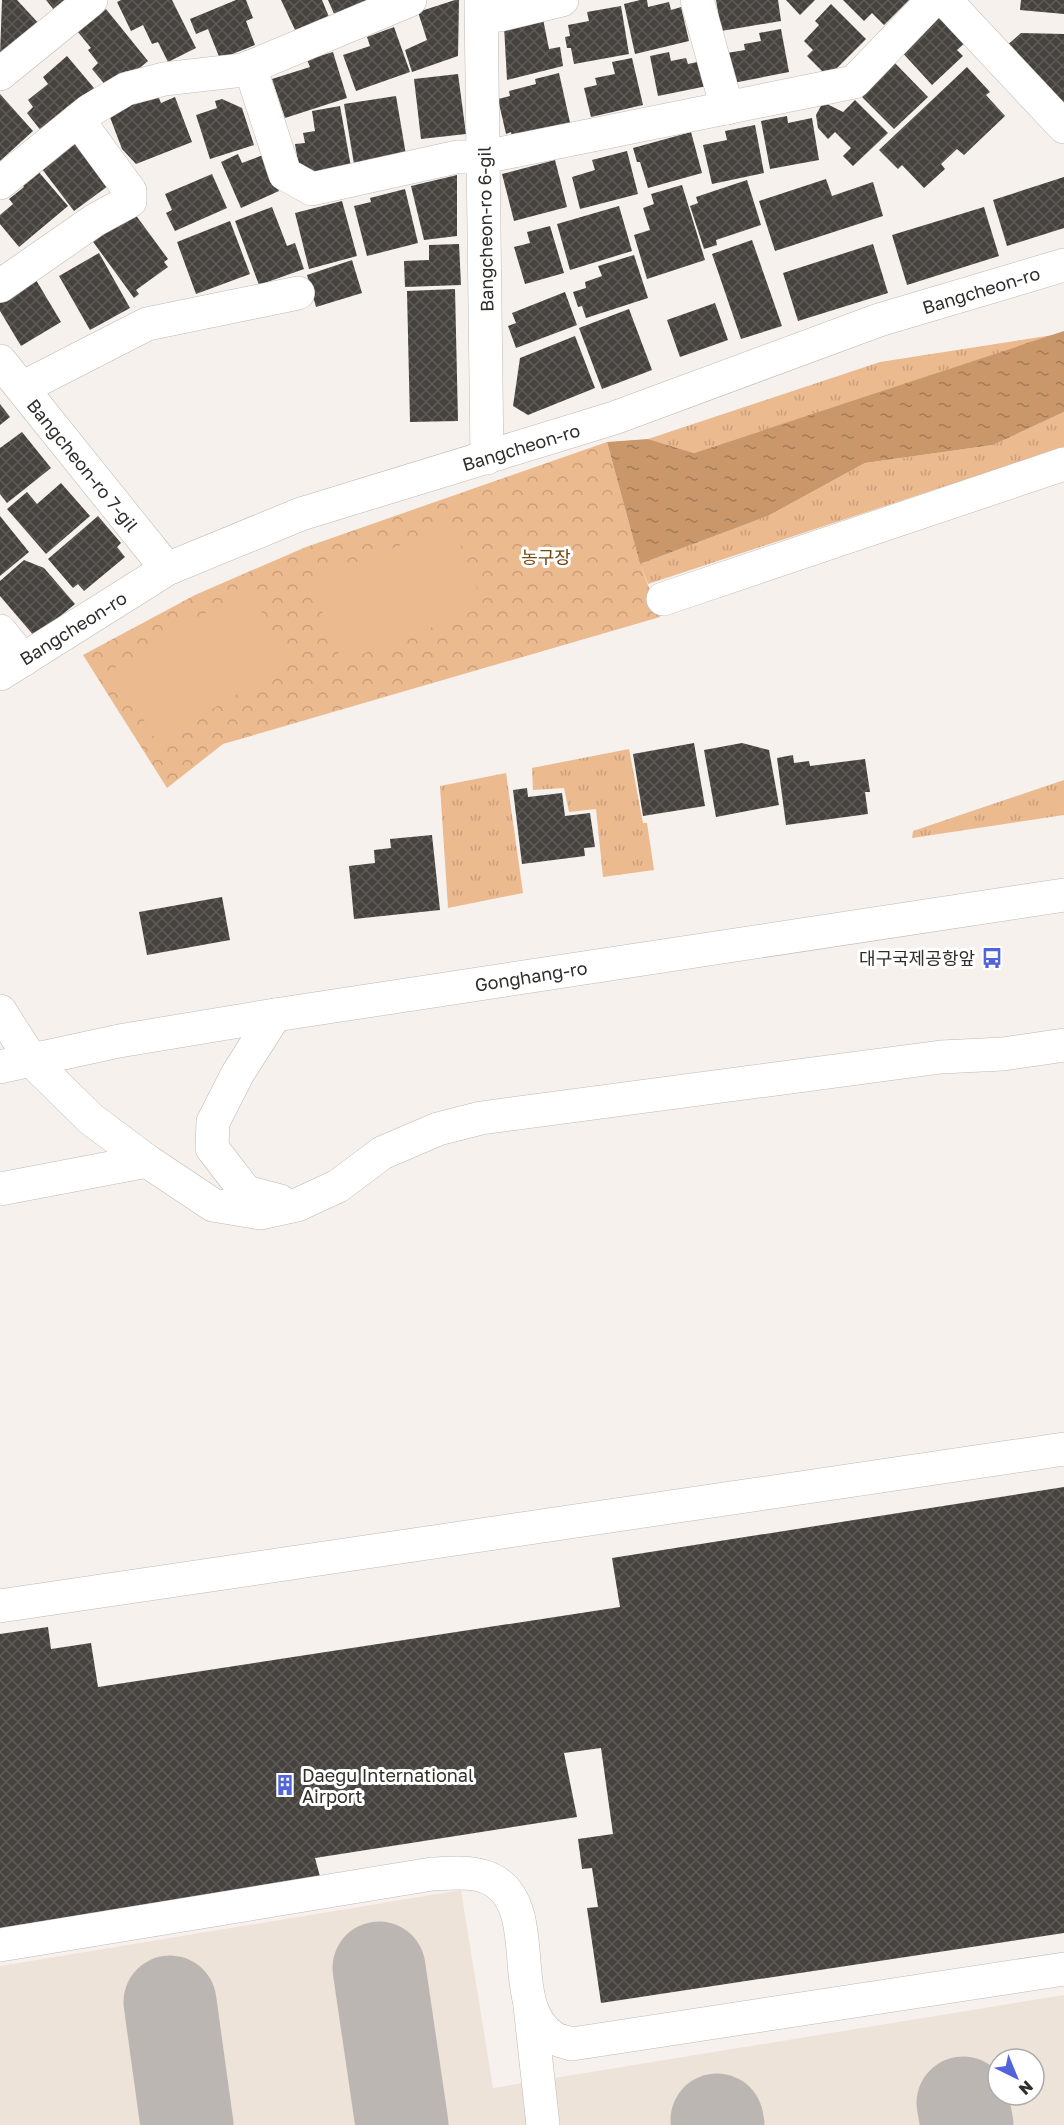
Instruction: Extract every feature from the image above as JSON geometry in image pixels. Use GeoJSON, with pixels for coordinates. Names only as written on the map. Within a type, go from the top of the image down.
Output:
{"type":"FeatureCollection","features":[{"type":"Feature","properties":{"kind":"street"},"geometry":{"type":"LineString","coordinates":[[0,74],[91,0]]}},
{"type":"Feature","properties":{"kind":"street"},"geometry":{"type":"LineString","coordinates":[[0,183],[78,120],[126,89],[164,79],[250,67],[410,0]]}},
{"type":"Feature","properties":{"kind":"street"},"geometry":{"type":"LineString","coordinates":[[482,8],[500,15],[562,0]]}},
{"type":"Feature","properties":{"kind":"street"},"geometry":{"type":"LineString","coordinates":[[697,0],[727,108]]}},
{"type":"Feature","properties":{"kind":"street"},"geometry":{"type":"LineString","coordinates":[[250,67],[285,174],[312,189],[456,157],[484,157],[854,82],[933,0]]}},
{"type":"Feature","properties":{"kind":"street"},"geometry":{"type":"LineString","coordinates":[[945,0],[1064,127]]}},
{"type":"Feature","properties":{"kind":"street","name":"Bangcheon-ro 6-gil"},"geometry":{"type":"LineString","coordinates":[[482,8],[487,458]]}},
{"type":"Feature","properties":{"kind":"street"},"geometry":{"type":"LineString","coordinates":[[0,286],[95,220],[130,201],[130,191],[78,120]]}},
{"type":"Feature","properties":{"kind":"street","name":"Bangcheon-ro"},"geometry":{"type":"LineString","coordinates":[[11,667],[167,569],[301,514],[614,418],[879,320],[1064,265]]}},
{"type":"Feature","properties":{"kind":"street"},"geometry":{"type":"LineString","coordinates":[[22,388],[147,324],[298,293]]}},
{"type":"Feature","properties":{"kind":"street","name":"Bangcheon-ro 7-gil"},"geometry":{"type":"LineString","coordinates":[[0,361],[167,569]]}},
{"type":"Feature","properties":{"kind":"street"},"geometry":{"type":"LineString","coordinates":[[663,599],[1064,464]]}},
{"type":"Feature","properties":{"kind":"street"},"geometry":{"type":"LineString","coordinates":[[0,630],[11,667]]}},
{"type":"Feature","properties":{"kind":"street","name":"Gonghang-ro"},"geometry":{"type":"LineString","coordinates":[[0,1067],[118,1041],[275,1015],[1064,895]]}},
{"type":"Feature","properties":{"kind":"street"},"geometry":{"type":"LineString","coordinates":[[0,1011],[32,1061],[91,1119],[147,1161],[213,1205],[261,1213],[297,1205],[338,1186],[382,1154],[438,1129],[481,1118],[941,1057],[1003,1054],[1064,1045]]}},
{"type":"Feature","properties":{"kind":"street"},"geometry":{"type":"LineString","coordinates":[[275,1015],[238,1073],[213,1122],[212,1149],[246,1192],[297,1205]]}},
{"type":"Feature","properties":{"kind":"street"},"geometry":{"type":"LineString","coordinates":[[0,1189],[147,1161]]}},
{"type":"Feature","properties":{"kind":"street"},"geometry":{"type":"LineString","coordinates":[[0,1606],[1064,1449]]}},
{"type":"Feature","properties":{"kind":"street"},"geometry":{"type":"LineString","coordinates":[[0,1945],[432,1874],[471,1873],[495,1882],[517,1910],[543,2125]]}},
{"type":"Feature","properties":{"kind":"street"},"geometry":{"type":"LineString","coordinates":[[527,1986],[539,2023],[554,2038],[572,2044],[1064,1969]]}},
{"type":"Feature","properties":{"kind":"shaded area"},"geometry":{"type":"Polygon","coordinates":[[[461,1890],[493,2088],[1064,1995],[1064,2125],[0,2125],[0,1966],[461,1890]]]}},
{"type":"Feature","properties":{"kind":"green space"},"geometry":{"type":"Polygon","coordinates":[[[1053,335],[694,453],[648,439],[880,362],[1053,335]]]}},
{"type":"Feature","properties":{"kind":"green space"},"geometry":{"type":"Polygon","coordinates":[[[1064,412],[1064,447],[648,584],[640,564],[768,516],[865,463],[993,445],[1064,412]]]}},
{"type":"Feature","properties":{"kind":"green space","name":"농구장"},"geometry":{"type":"Polygon","coordinates":[[[607,442],[640,564],[660,617],[223,744],[167,788],[83,655],[195,595],[306,547],[607,442]]]}},
{"type":"Feature","properties":{"kind":"green space"},"geometry":{"type":"Polygon","coordinates":[[[453,525],[484,607],[342,662],[310,580],[453,525]]]}},
{"type":"Feature","properties":{"kind":"green space"},"geometry":{"type":"Polygon","coordinates":[[[247,588],[291,662],[157,742],[113,669],[247,588]]]}},
{"type":"Feature","properties":{"kind":"green space"},"geometry":{"type":"Polygon","coordinates":[[[629,749],[643,823],[647,823],[654,870],[603,877],[596,809],[569,812],[564,788],[533,790],[532,768],[629,749]]]}},
{"type":"Feature","properties":{"kind":"green space"},"geometry":{"type":"Polygon","coordinates":[[[506,773],[523,893],[448,908],[440,786],[506,773]]]}},
{"type":"Feature","properties":{"kind":"green space"},"geometry":{"type":"Polygon","coordinates":[[[1064,780],[1064,815],[912,838],[913,831],[1064,780]]]}},
{"type":"Feature","properties":{"kind":"water"},"geometry":{"type":"Polygon","coordinates":[[[1064,331],[1064,412],[993,445],[865,463],[768,516],[640,564],[607,442],[648,439],[694,453],[1064,331]]]}},
{"type":"Feature","properties":{"kind":"building"},"geometry":{"type":"Polygon","coordinates":[[[2,0],[17,0],[42,27],[0,55],[2,0]]]}},
{"type":"Feature","properties":{"kind":"building"},"geometry":{"type":"Polygon","coordinates":[[[46,0],[76,0],[58,15],[46,0]]]}},
{"type":"Feature","properties":{"kind":"building"},"geometry":{"type":"Polygon","coordinates":[[[121,0],[172,0],[196,48],[168,62],[158,42],[152,44],[143,25],[131,31],[117,2],[121,0]]]}},
{"type":"Feature","properties":{"kind":"building"},"geometry":{"type":"Polygon","coordinates":[[[236,0],[246,0],[253,18],[246,21],[255,45],[220,59],[208,29],[196,34],[190,19],[236,0]]]}},
{"type":"Feature","properties":{"kind":"building"},"geometry":{"type":"Polygon","coordinates":[[[281,0],[322,0],[329,17],[296,32],[281,0]]]}},
{"type":"Feature","properties":{"kind":"building"},"geometry":{"type":"Polygon","coordinates":[[[328,0],[370,0],[335,16],[328,0]]]}},
{"type":"Feature","properties":{"kind":"building"},"geometry":{"type":"Polygon","coordinates":[[[459,0],[458,56],[412,72],[405,50],[427,40],[418,12],[459,0]]]}},
{"type":"Feature","properties":{"kind":"building"},"geometry":{"type":"Polygon","coordinates":[[[647,0],[648,7],[669,2],[671,10],[681,7],[689,41],[635,54],[624,4],[647,0]]]}},
{"type":"Feature","properties":{"kind":"building"},"geometry":{"type":"Polygon","coordinates":[[[716,0],[778,0],[781,21],[721,31],[716,0]]]}},
{"type":"Feature","properties":{"kind":"building"},"geometry":{"type":"Polygon","coordinates":[[[786,0],[815,0],[800,15],[786,0]]]}},
{"type":"Feature","properties":{"kind":"building"},"geometry":{"type":"Polygon","coordinates":[[[843,0],[909,0],[884,25],[872,13],[864,21],[843,0]]]}},
{"type":"Feature","properties":{"kind":"building"},"geometry":{"type":"Polygon","coordinates":[[[1021,0],[1064,0],[1064,14],[1020,10],[1021,0]]]}},
{"type":"Feature","properties":{"kind":"building"},"geometry":{"type":"Polygon","coordinates":[[[831,4],[866,39],[828,77],[807,56],[813,50],[804,41],[819,25],[815,21],[831,4]]]}},
{"type":"Feature","properties":{"kind":"building"},"geometry":{"type":"Polygon","coordinates":[[[621,6],[629,54],[574,64],[571,48],[567,48],[565,37],[570,36],[568,25],[589,21],[587,12],[621,6]]]}},
{"type":"Feature","properties":{"kind":"building"},"geometry":{"type":"Polygon","coordinates":[[[106,9],[148,61],[130,76],[126,71],[107,87],[92,69],[98,63],[88,50],[91,48],[78,32],[106,9]]]}},
{"type":"Feature","properties":{"kind":"building"},"geometry":{"type":"Polygon","coordinates":[[[939,12],[966,42],[957,50],[963,56],[932,85],[899,49],[939,12]]]}},
{"type":"Feature","properties":{"kind":"building"},"geometry":{"type":"Polygon","coordinates":[[[543,19],[549,49],[560,47],[563,66],[507,80],[504,26],[543,19]]]}},
{"type":"Feature","properties":{"kind":"building"},"geometry":{"type":"Polygon","coordinates":[[[394,27],[410,72],[356,91],[343,55],[370,46],[367,37],[394,27]]]}},
{"type":"Feature","properties":{"kind":"building"},"geometry":{"type":"Polygon","coordinates":[[[781,29],[789,72],[733,83],[727,53],[745,50],[744,44],[761,41],[759,33],[781,29]]]}},
{"type":"Feature","properties":{"kind":"building"},"geometry":{"type":"Polygon","coordinates":[[[1021,33],[1064,34],[1064,110],[1005,47],[1021,33]]]}},
{"type":"Feature","properties":{"kind":"building"},"geometry":{"type":"Polygon","coordinates":[[[333,52],[347,98],[285,118],[272,79],[310,67],[307,60],[333,52]]]}},
{"type":"Feature","properties":{"kind":"building"},"geometry":{"type":"Polygon","coordinates":[[[669,52],[671,61],[686,58],[688,64],[702,61],[707,86],[658,96],[650,56],[669,52]]]}},
{"type":"Feature","properties":{"kind":"building"},"geometry":{"type":"Polygon","coordinates":[[[67,56],[94,88],[42,132],[27,113],[33,107],[28,100],[48,84],[43,77],[67,56]]]}},
{"type":"Feature","properties":{"kind":"building"},"geometry":{"type":"Polygon","coordinates":[[[632,58],[643,105],[591,117],[584,88],[597,85],[595,78],[615,74],[612,62],[632,58]]]}},
{"type":"Feature","properties":{"kind":"building"},"geometry":{"type":"Polygon","coordinates":[[[892,60],[928,97],[894,129],[862,97],[864,95],[860,90],[892,60]]]}},
{"type":"Feature","properties":{"kind":"building"},"geometry":{"type":"Polygon","coordinates":[[[967,67],[990,92],[986,95],[1005,116],[964,155],[957,149],[941,164],[945,169],[924,188],[902,165],[898,169],[879,150],[967,67]]]}},
{"type":"Feature","properties":{"kind":"building"},"geometry":{"type":"Polygon","coordinates":[[[559,73],[571,127],[513,141],[511,132],[506,134],[498,99],[510,96],[509,91],[536,84],[535,79],[559,73]]]}},
{"type":"Feature","properties":{"kind":"building"},"geometry":{"type":"Polygon","coordinates":[[[458,74],[466,134],[421,139],[414,79],[458,74]]]}},
{"type":"Feature","properties":{"kind":"building"},"geometry":{"type":"Polygon","coordinates":[[[157,93],[161,103],[175,97],[192,142],[136,164],[122,149],[108,112],[157,93]]]}},
{"type":"Feature","properties":{"kind":"building"},"geometry":{"type":"Polygon","coordinates":[[[0,94],[33,131],[0,161],[0,94]]]}},
{"type":"Feature","properties":{"kind":"building"},"geometry":{"type":"Polygon","coordinates":[[[396,96],[406,155],[354,164],[344,104],[396,96]]]}},
{"type":"Feature","properties":{"kind":"building"},"geometry":{"type":"Polygon","coordinates":[[[222,99],[242,108],[254,145],[210,159],[196,115],[217,108],[215,101],[222,99]]]}},
{"type":"Feature","properties":{"kind":"building"},"geometry":{"type":"Polygon","coordinates":[[[855,100],[888,133],[853,166],[843,156],[851,148],[835,132],[828,139],[818,128],[816,115],[823,102],[843,112],[855,100]]]}},
{"type":"Feature","properties":{"kind":"building"},"geometry":{"type":"Polygon","coordinates":[[[340,106],[351,167],[309,174],[299,168],[295,144],[305,143],[303,133],[315,131],[312,111],[340,106]]]}},
{"type":"Feature","properties":{"kind":"building"},"geometry":{"type":"Polygon","coordinates":[[[787,116],[788,123],[812,118],[819,160],[770,169],[761,121],[787,116]]]}},
{"type":"Feature","properties":{"kind":"building"},"geometry":{"type":"Polygon","coordinates":[[[755,125],[764,173],[712,184],[703,145],[727,140],[725,131],[755,125]]]}},
{"type":"Feature","properties":{"kind":"building"},"geometry":{"type":"Polygon","coordinates":[[[691,132],[702,173],[648,188],[633,148],[691,132]]]}},
{"type":"Feature","properties":{"kind":"building"},"geometry":{"type":"Polygon","coordinates":[[[75,143],[108,186],[74,211],[42,169],[75,143]]]}},
{"type":"Feature","properties":{"kind":"building"},"geometry":{"type":"Polygon","coordinates":[[[627,151],[638,194],[580,209],[572,177],[595,170],[592,160],[627,151]]]}},
{"type":"Feature","properties":{"kind":"building"},"geometry":{"type":"Polygon","coordinates":[[[238,154],[242,163],[263,155],[279,191],[241,208],[221,162],[238,154]]]}},
{"type":"Feature","properties":{"kind":"building"},"geometry":{"type":"Polygon","coordinates":[[[555,160],[567,207],[514,221],[502,174],[555,160]]]}},
{"type":"Feature","properties":{"kind":"building"},"geometry":{"type":"Polygon","coordinates":[[[37,170],[68,206],[19,247],[0,224],[0,215],[13,204],[9,199],[24,187],[21,183],[37,170]]]}},
{"type":"Feature","properties":{"kind":"building"},"geometry":{"type":"Polygon","coordinates":[[[212,174],[227,208],[175,231],[166,213],[172,210],[165,194],[212,174]]]}},
{"type":"Feature","properties":{"kind":"building"},"geometry":{"type":"Polygon","coordinates":[[[457,175],[457,236],[424,240],[411,186],[457,175]]]}},
{"type":"Feature","properties":{"kind":"building"},"geometry":{"type":"Polygon","coordinates":[[[1064,177],[1064,228],[1007,246],[993,200],[1064,177]]]}},
{"type":"Feature","properties":{"kind":"building"},"geometry":{"type":"Polygon","coordinates":[[[826,179],[832,196],[873,182],[883,216],[775,251],[759,201],[826,179]]]}},
{"type":"Feature","properties":{"kind":"building"},"geometry":{"type":"Polygon","coordinates":[[[747,180],[761,225],[716,240],[717,245],[704,249],[690,206],[698,203],[696,197],[747,180]]]}},
{"type":"Feature","properties":{"kind":"building"},"geometry":{"type":"Polygon","coordinates":[[[682,185],[705,260],[647,279],[634,235],[650,230],[643,208],[654,204],[651,194],[682,185]]]}},
{"type":"Feature","properties":{"kind":"building"},"geometry":{"type":"Polygon","coordinates":[[[405,189],[418,243],[367,256],[354,206],[371,202],[370,198],[405,189]]]}},
{"type":"Feature","properties":{"kind":"building"},"geometry":{"type":"Polygon","coordinates":[[[342,201],[357,256],[309,269],[295,213],[342,201]]]}},
{"type":"Feature","properties":{"kind":"building"},"geometry":{"type":"Polygon","coordinates":[[[619,206],[632,251],[570,270],[557,224],[619,206]]]}},
{"type":"Feature","properties":{"kind":"building"},"geometry":{"type":"Polygon","coordinates":[[[272,207],[287,246],[295,243],[304,269],[259,285],[235,221],[272,207]]]}},
{"type":"Feature","properties":{"kind":"building"},"geometry":{"type":"Polygon","coordinates":[[[984,207],[999,256],[907,285],[892,235],[984,207]]]}},
{"type":"Feature","properties":{"kind":"building"},"geometry":{"type":"Polygon","coordinates":[[[132,210],[168,259],[164,262],[168,267],[136,290],[139,294],[134,298],[91,239],[132,210]]]}},
{"type":"Feature","properties":{"kind":"building"},"geometry":{"type":"Polygon","coordinates":[[[230,221],[250,274],[196,294],[177,242],[230,221]]]}},
{"type":"Feature","properties":{"kind":"building"},"geometry":{"type":"Polygon","coordinates":[[[550,226],[564,273],[525,284],[514,247],[530,243],[527,232],[550,226]]]}},
{"type":"Feature","properties":{"kind":"building"},"geometry":{"type":"Polygon","coordinates":[[[752,240],[782,326],[741,339],[712,254],[752,240]]]}},
{"type":"Feature","properties":{"kind":"building"},"geometry":{"type":"Polygon","coordinates":[[[459,244],[461,285],[405,287],[404,261],[429,260],[429,245],[459,244]]]}},
{"type":"Feature","properties":{"kind":"building"},"geometry":{"type":"Polygon","coordinates":[[[873,244],[888,293],[798,321],[783,273],[873,244]]]}},
{"type":"Feature","properties":{"kind":"building"},"geometry":{"type":"Polygon","coordinates":[[[99,253],[130,308],[90,330],[59,276],[99,253]]]}},
{"type":"Feature","properties":{"kind":"building"},"geometry":{"type":"Polygon","coordinates":[[[634,255],[648,298],[586,318],[582,306],[578,307],[573,292],[586,288],[585,282],[602,276],[598,266],[634,255]]]}},
{"type":"Feature","properties":{"kind":"building"},"geometry":{"type":"Polygon","coordinates":[[[352,260],[362,293],[316,307],[307,275],[352,260]]]}},
{"type":"Feature","properties":{"kind":"building"},"geometry":{"type":"Polygon","coordinates":[[[36,280],[61,322],[21,346],[0,311],[0,302],[36,280]]]}},
{"type":"Feature","properties":{"kind":"building"},"geometry":{"type":"Polygon","coordinates":[[[455,289],[458,421],[410,422],[407,291],[455,289]]]}},
{"type":"Feature","properties":{"kind":"building"},"geometry":{"type":"Polygon","coordinates":[[[565,292],[577,325],[516,348],[508,326],[516,323],[512,313],[565,292]]]}},
{"type":"Feature","properties":{"kind":"building"},"geometry":{"type":"Polygon","coordinates":[[[715,303],[728,340],[680,357],[667,320],[715,303]]]}},
{"type":"Feature","properties":{"kind":"building"},"geometry":{"type":"Polygon","coordinates":[[[629,309],[652,370],[602,389],[579,328],[629,309]]]}},
{"type":"Feature","properties":{"kind":"building"},"geometry":{"type":"Polygon","coordinates":[[[575,336],[595,388],[528,415],[513,406],[520,358],[575,336]]]}},
{"type":"Feature","properties":{"kind":"building"},"geometry":{"type":"Polygon","coordinates":[[[0,404],[10,417],[0,425],[0,404]]]}},
{"type":"Feature","properties":{"kind":"building"},"geometry":{"type":"Polygon","coordinates":[[[22,432],[51,468],[7,503],[0,494],[0,448],[22,432]]]}},
{"type":"Feature","properties":{"kind":"building"},"geometry":{"type":"Polygon","coordinates":[[[61,483],[90,516],[46,554],[7,509],[27,492],[37,504],[61,483]]]}},
{"type":"Feature","properties":{"kind":"building"},"geometry":{"type":"Polygon","coordinates":[[[0,516],[29,552],[0,576],[0,516]]]}},
{"type":"Feature","properties":{"kind":"building"},"geometry":{"type":"Polygon","coordinates":[[[98,516],[121,543],[117,547],[125,557],[84,591],[78,584],[73,588],[48,559],[98,516]]]}},
{"type":"Feature","properties":{"kind":"building"},"geometry":{"type":"Polygon","coordinates":[[[24,560],[44,568],[75,604],[35,637],[0,596],[0,581],[24,560]]]}},
{"type":"Feature","properties":{"kind":"building"},"geometry":{"type":"Polygon","coordinates":[[[694,743],[705,806],[643,816],[633,754],[694,743]]]}},
{"type":"Feature","properties":{"kind":"building"},"geometry":{"type":"Polygon","coordinates":[[[742,743],[769,750],[779,805],[716,817],[704,750],[742,743]]]}},
{"type":"Feature","properties":{"kind":"building"},"geometry":{"type":"Polygon","coordinates":[[[793,755],[794,763],[809,761],[810,766],[865,759],[870,792],[865,792],[868,814],[786,825],[777,758],[793,755]]]}},
{"type":"Feature","properties":{"kind":"building"},"geometry":{"type":"Polygon","coordinates":[[[527,788],[528,797],[562,793],[565,816],[590,813],[595,847],[584,848],[585,856],[522,864],[513,790],[527,788]]]}},
{"type":"Feature","properties":{"kind":"building"},"geometry":{"type":"Polygon","coordinates":[[[432,835],[440,910],[354,919],[349,866],[375,863],[374,850],[391,848],[390,839],[432,835]]]}},
{"type":"Feature","properties":{"kind":"building"},"geometry":{"type":"Polygon","coordinates":[[[222,897],[230,940],[147,955],[139,912],[222,897]]]}},
{"type":"Feature","properties":{"kind":"building","name":"Daegu International Airport"},"geometry":{"type":"Polygon","coordinates":[[[1064,1487],[1064,1933],[601,2003],[587,1908],[598,1907],[592,1868],[582,1869],[578,1839],[613,1834],[601,1748],[564,1753],[577,1817],[315,1858],[322,1884],[0,1934],[0,1634],[48,1627],[51,1649],[91,1643],[98,1687],[620,1607],[612,1558],[1064,1487]]]}},
{"type":"Feature","properties":{"kind":"taxiway"},"geometry":{"type":"LineString","coordinates":[[379,1968],[402,2125]]}},
{"type":"Feature","properties":{"kind":"taxiway"},"geometry":{"type":"LineString","coordinates":[[170,2002],[187,2125]]}},
{"type":"Feature","properties":{"kind":"taxiway"},"geometry":{"type":"LineString","coordinates":[[963,2103],[967,2125]]}},
{"type":"Feature","properties":{"kind":"taxiway"},"geometry":{"type":"LineString","coordinates":[[717,2120],[718,2125]]}},
{"type":"Feature","properties":{"kind":"place","name":"대구국제공항앞"},"geometry":{"type":"Point","coordinates":[992,958]}},
{"type":"Feature","properties":{"kind":"place","name":"Daegu International Airport"},"geometry":{"type":"Point","coordinates":[285,1785]}}]}
